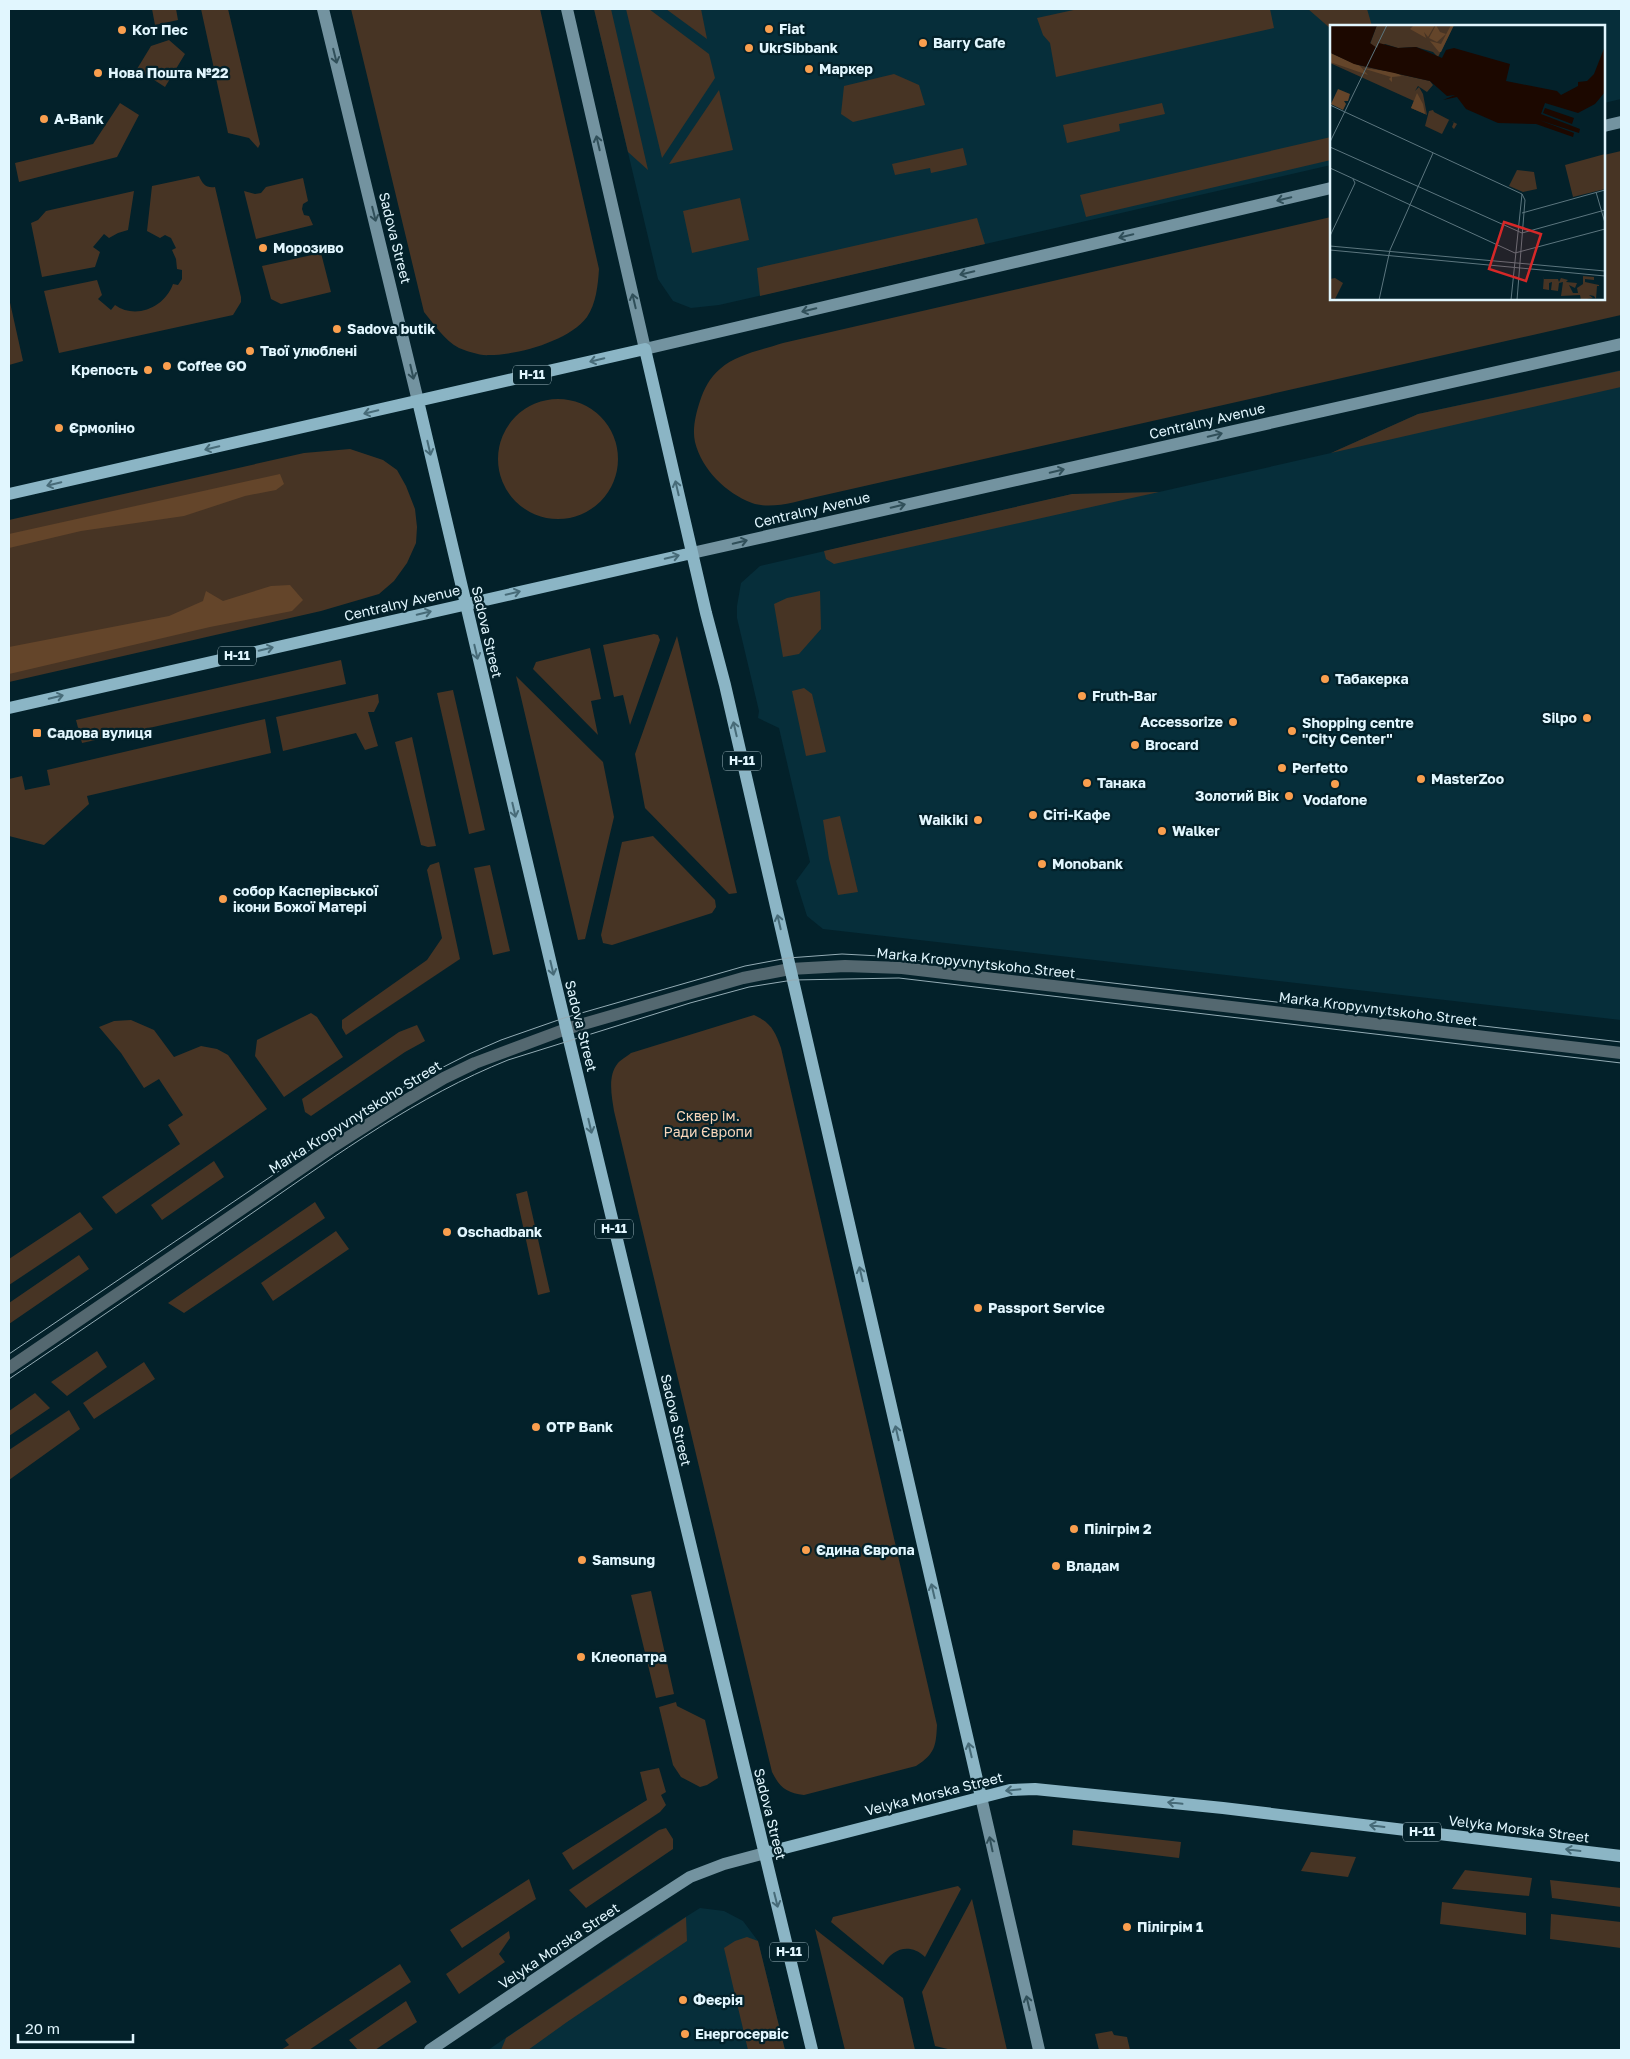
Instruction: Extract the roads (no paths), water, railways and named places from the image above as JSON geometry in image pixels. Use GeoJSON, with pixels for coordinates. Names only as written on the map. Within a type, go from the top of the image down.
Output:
{"type":"FeatureCollection","features":[{"type":"Feature","properties":{"kind":"main road","name":"Sadova Street"},"geometry":{"type":"LineString","coordinates":[[323,9],[812,2050]]}},
{"type":"Feature","properties":{"kind":"main road"},"geometry":{"type":"LineString","coordinates":[[567,9],[645,349],[1330,188]]}},
{"type":"Feature","properties":{"kind":"main road"},"geometry":{"type":"LineString","coordinates":[[1605,126],[1621,122]]}},
{"type":"Feature","properties":{"kind":"main road","name":"Centralny Avenue"},"geometry":{"type":"LineString","coordinates":[[9,708],[1621,344]]}},
{"type":"Feature","properties":{"kind":"main road","name":"Н-11"},"geometry":{"type":"LineString","coordinates":[[9,494],[645,349],[692,553],[725,685],[981,1797]]}},
{"type":"Feature","properties":{"kind":"main road","name":"Velyka Morska Street"},"geometry":{"type":"LineString","coordinates":[[430,2050],[690,1877],[724,1864],[764,1853],[1010,1790],[1035,1789],[1081,1793],[1621,1856]]}},
{"type":"Feature","properties":{"kind":"main road"},"geometry":{"type":"LineString","coordinates":[[981,1797],[1039,2050]]}},
{"type":"Feature","properties":{"kind":"street","name":"Marka Kropyvnytskoho Street"},"geometry":{"type":"LineString","coordinates":[[9,1368],[252,1200],[404,1101],[444,1078],[475,1063],[566,1029],[743,978],[790,969],[845,966],[902,968],[1621,1053]]}},
{"type":"Feature","properties":{"kind":"tram line"},"geometry":{"type":"LineString","coordinates":[[9,1354],[400,1089],[501,1040],[564,1018],[745,966],[788,958],[842,954],[880,956],[1621,1042]]}},
{"type":"Feature","properties":{"kind":"tram line"},"geometry":{"type":"LineString","coordinates":[[9,1379],[379,1127],[442,1091],[508,1060],[690,1003],[749,987],[793,980],[899,978],[1621,1063]]}},
{"type":"Feature","properties":{"kind":"place","name":"Fiat"},"geometry":{"type":"Point","coordinates":[769,29]}},
{"type":"Feature","properties":{"kind":"place","name":"Кот Пес"},"geometry":{"type":"Point","coordinates":[122,30]}},
{"type":"Feature","properties":{"kind":"place","name":"Barry Cafe"},"geometry":{"type":"Point","coordinates":[923,43]}},
{"type":"Feature","properties":{"kind":"place","name":"UkrSibbank"},"geometry":{"type":"Point","coordinates":[749,48]}},
{"type":"Feature","properties":{"kind":"place","name":"Маркер"},"geometry":{"type":"Point","coordinates":[809,69]}},
{"type":"Feature","properties":{"kind":"place","name":"Нова Пошта №22"},"geometry":{"type":"Point","coordinates":[98,73]}},
{"type":"Feature","properties":{"kind":"place","name":"A-Bank"},"geometry":{"type":"Point","coordinates":[44,119]}},
{"type":"Feature","properties":{"kind":"place","name":"Морозиво"},"geometry":{"type":"Point","coordinates":[263,248]}},
{"type":"Feature","properties":{"kind":"place","name":"Sadova butik"},"geometry":{"type":"Point","coordinates":[337,329]}},
{"type":"Feature","properties":{"kind":"place","name":"Твої улюблені"},"geometry":{"type":"Point","coordinates":[250,351]}},
{"type":"Feature","properties":{"kind":"place","name":"Coffee GO"},"geometry":{"type":"Point","coordinates":[167,366]}},
{"type":"Feature","properties":{"kind":"place","name":"Крепость"},"geometry":{"type":"Point","coordinates":[148,370]}},
{"type":"Feature","properties":{"kind":"place","name":"Єрмоліно"},"geometry":{"type":"Point","coordinates":[59,428]}},
{"type":"Feature","properties":{"kind":"place","name":"Табакерка"},"geometry":{"type":"Point","coordinates":[1325,679]}},
{"type":"Feature","properties":{"kind":"place","name":"Fruth-Bar"},"geometry":{"type":"Point","coordinates":[1082,696]}},
{"type":"Feature","properties":{"kind":"place","name":"Silpo"},"geometry":{"type":"Point","coordinates":[1587,718]}},
{"type":"Feature","properties":{"kind":"place","name":"Accessorize"},"geometry":{"type":"Point","coordinates":[1233,722]}},
{"type":"Feature","properties":{"kind":"place","name":"Shopping centre \"City Center\""},"geometry":{"type":"Point","coordinates":[1292,731]}},
{"type":"Feature","properties":{"kind":"place","name":"Садова вулиця"},"geometry":{"type":"Point","coordinates":[37,733]}},
{"type":"Feature","properties":{"kind":"place","name":"Brocard"},"geometry":{"type":"Point","coordinates":[1135,745]}},
{"type":"Feature","properties":{"kind":"place","name":"Perfetto"},"geometry":{"type":"Point","coordinates":[1282,768]}},
{"type":"Feature","properties":{"kind":"place","name":"MasterZoo"},"geometry":{"type":"Point","coordinates":[1421,779]}},
{"type":"Feature","properties":{"kind":"place","name":"Танака"},"geometry":{"type":"Point","coordinates":[1087,783]}},
{"type":"Feature","properties":{"kind":"place","name":"Vodafone"},"geometry":{"type":"Point","coordinates":[1335,784]}},
{"type":"Feature","properties":{"kind":"place","name":"Золотий Вік"},"geometry":{"type":"Point","coordinates":[1289,796]}},
{"type":"Feature","properties":{"kind":"place","name":"Сіті-Кафе"},"geometry":{"type":"Point","coordinates":[1033,815]}},
{"type":"Feature","properties":{"kind":"place","name":"Waikiki"},"geometry":{"type":"Point","coordinates":[978,820]}},
{"type":"Feature","properties":{"kind":"place","name":"Walker"},"geometry":{"type":"Point","coordinates":[1162,831]}},
{"type":"Feature","properties":{"kind":"place","name":"Monobank"},"geometry":{"type":"Point","coordinates":[1042,864]}},
{"type":"Feature","properties":{"kind":"place","name":"собор Касперівської ікони Божої Матері"},"geometry":{"type":"Point","coordinates":[223,899]}},
{"type":"Feature","properties":{"kind":"place","name":"Oschadbank"},"geometry":{"type":"Point","coordinates":[447,1232]}},
{"type":"Feature","properties":{"kind":"place","name":"Passport Service"},"geometry":{"type":"Point","coordinates":[978,1308]}},
{"type":"Feature","properties":{"kind":"place","name":"OTP Bank"},"geometry":{"type":"Point","coordinates":[536,1427]}},
{"type":"Feature","properties":{"kind":"place","name":"Пілігрім 2"},"geometry":{"type":"Point","coordinates":[1074,1529]}},
{"type":"Feature","properties":{"kind":"place","name":"Єдина Європа"},"geometry":{"type":"Point","coordinates":[806,1550]}},
{"type":"Feature","properties":{"kind":"place","name":"Samsung"},"geometry":{"type":"Point","coordinates":[582,1560]}},
{"type":"Feature","properties":{"kind":"place","name":"Владам"},"geometry":{"type":"Point","coordinates":[1056,1566]}},
{"type":"Feature","properties":{"kind":"place","name":"Клеопатра"},"geometry":{"type":"Point","coordinates":[581,1657]}},
{"type":"Feature","properties":{"kind":"place","name":"Пілігрім 1"},"geometry":{"type":"Point","coordinates":[1127,1927]}},
{"type":"Feature","properties":{"kind":"place","name":"Феєрія"},"geometry":{"type":"Point","coordinates":[683,2000]}},
{"type":"Feature","properties":{"kind":"place","name":"Енергосервіс"},"geometry":{"type":"Point","coordinates":[685,2034]}},
{"type":"Feature","properties":{"kind":"park label","name":"Сквер ім. Ради Європи"},"geometry":{"type":"Point","coordinates":[708,1124]}}]}
